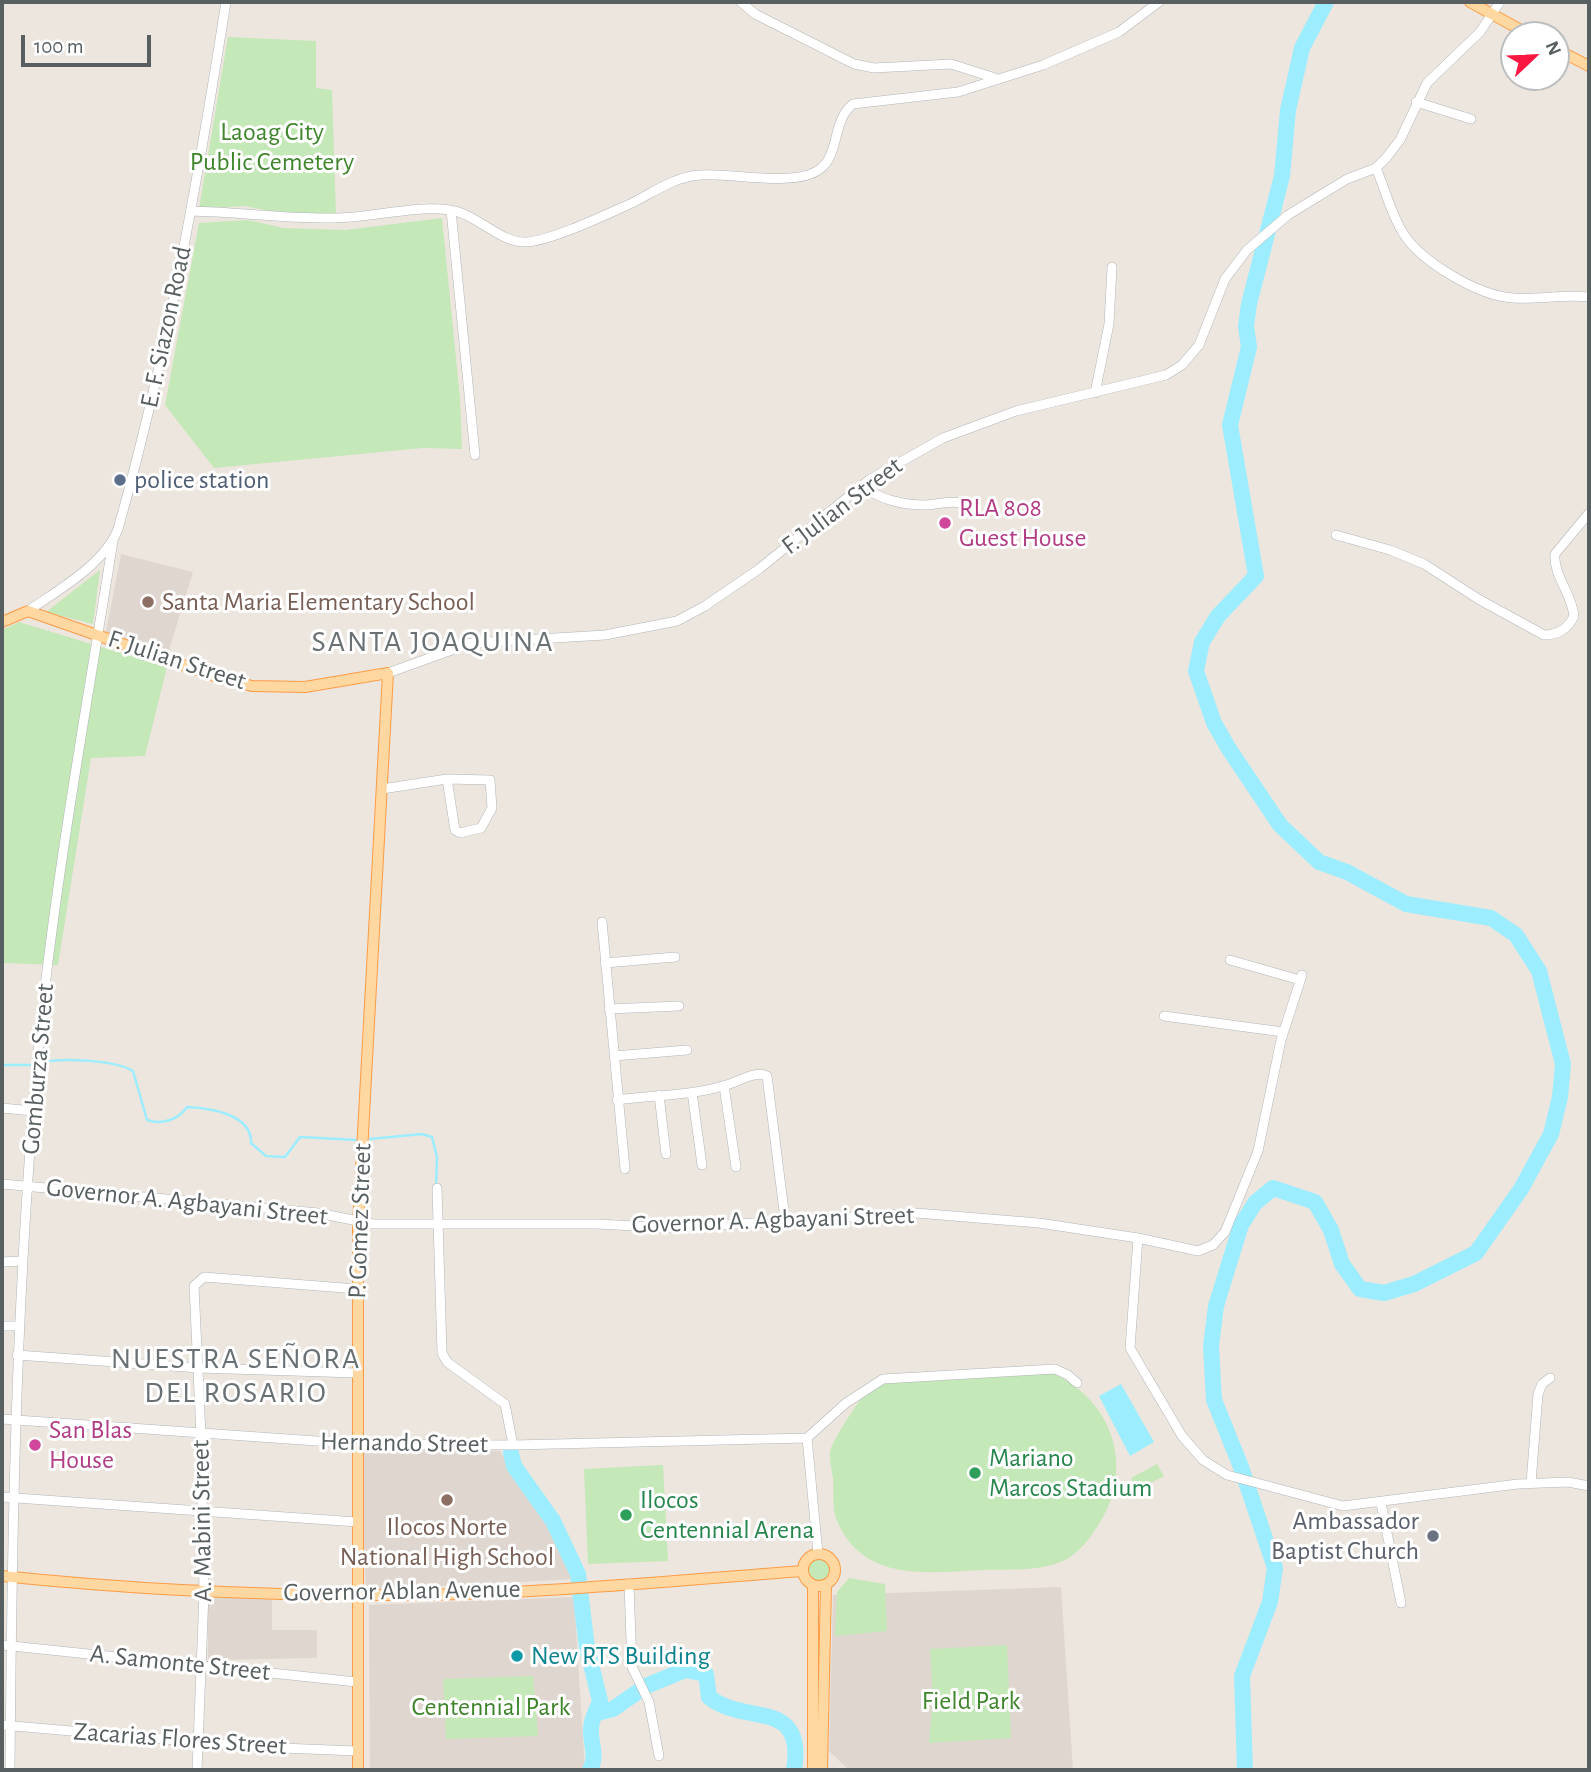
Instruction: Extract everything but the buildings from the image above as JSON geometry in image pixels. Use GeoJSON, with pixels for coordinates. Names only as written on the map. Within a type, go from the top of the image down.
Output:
{"type":"FeatureCollection","features":[{"type":"Feature","properties":{"kind":"main road"},"geometry":{"type":"LineString","coordinates":[[1470,2],[1504,21]]}},
{"type":"Feature","properties":{"kind":"main road"},"geometry":{"type":"LineString","coordinates":[[1570,56],[1589,66]]}},
{"type":"Feature","properties":{"kind":"main road"},"geometry":{"type":"LineString","coordinates":[[2,622],[28,611]]}},
{"type":"Feature","properties":{"kind":"main road","name":"F. Julian Street"},"geometry":{"type":"LineString","coordinates":[[28,611],[217,677],[252,686],[305,687],[388,673]]}},
{"type":"Feature","properties":{"kind":"main road","name":"P. Gomez Street"},"geometry":{"type":"LineString","coordinates":[[358,1770],[358,1222],[388,673]]}},
{"type":"Feature","properties":{"kind":"main road"},"geometry":{"type":"LineString","coordinates":[[813,1585],[826,1585],[833,1579],[835,1566],[831,1558],[818,1554],[809,1558],[803,1571],[813,1585],[813,1770]]}},
{"type":"Feature","properties":{"kind":"main road","name":"Governor Ablan Avenue"},"geometry":{"type":"LineString","coordinates":[[7,1577],[204,1592],[404,1595],[579,1588],[803,1571]]}},
{"type":"Feature","properties":{"kind":"main road"},"geometry":{"type":"LineString","coordinates":[[822,1770],[826,1585]]}},
{"type":"Feature","properties":{"kind":"street","name":"E. F. Siazon Road"},"geometry":{"type":"LineString","coordinates":[[113,541],[160,366],[191,211],[226,2]]}},
{"type":"Feature","properties":{"kind":"street"},"geometry":{"type":"LineString","coordinates":[[741,2],[755,13],[854,64],[874,68],[951,64],[995,78]]}},
{"type":"Feature","properties":{"kind":"street"},"geometry":{"type":"LineString","coordinates":[[191,211],[338,218],[419,209],[451,210],[480,220],[507,237],[524,242],[542,239],[632,202],[666,184],[696,175],[789,178],[808,174],[824,165],[841,118],[853,104],[943,96],[1043,65],[1119,32],[1159,2]]}},
{"type":"Feature","properties":{"kind":"street","name":"F. Julian Street"},"geometry":{"type":"LineString","coordinates":[[388,673],[471,643],[605,635],[677,621],[705,606],[759,569],[863,485],[943,438],[1016,411],[1166,376],[1182,365],[1199,345],[1225,279],[1247,250],[1288,215],[1347,179],[1376,168],[1393,150],[1427,83],[1470,43],[1500,2]]}},
{"type":"Feature","properties":{"kind":"street"},"geometry":{"type":"LineString","coordinates":[[1416,102],[1471,119]]}},
{"type":"Feature","properties":{"kind":"street"},"geometry":{"type":"LineString","coordinates":[[1376,168],[1405,236],[1430,261],[1447,272],[1508,298],[1552,295],[1589,297]]}},
{"type":"Feature","properties":{"kind":"street"},"geometry":{"type":"LineString","coordinates":[[451,210],[475,455]]}},
{"type":"Feature","properties":{"kind":"street"},"geometry":{"type":"LineString","coordinates":[[1095,393],[1109,324],[1112,267]]}},
{"type":"Feature","properties":{"kind":"street"},"geometry":{"type":"LineString","coordinates":[[863,485],[874,496],[903,502],[925,505],[960,501],[970,507]]}},
{"type":"Feature","properties":{"kind":"street"},"geometry":{"type":"LineString","coordinates":[[1336,535],[1407,556],[1544,635],[1554,635],[1564,630],[1574,616],[1568,591],[1556,566],[1555,554],[1589,513]]}},
{"type":"Feature","properties":{"kind":"street"},"geometry":{"type":"LineString","coordinates":[[28,611],[65,584],[113,541]]}},
{"type":"Feature","properties":{"kind":"street","name":"Gomburza Street"},"geometry":{"type":"LineString","coordinates":[[10,1770],[6,1725],[7,1577],[14,1498],[18,1326],[33,1111],[59,875],[113,541]]}},
{"type":"Feature","properties":{"kind":"street"},"geometry":{"type":"LineString","coordinates":[[382,789],[447,779],[490,780],[492,808],[481,828],[460,833],[455,830],[447,779]]}},
{"type":"Feature","properties":{"kind":"street"},"geometry":{"type":"LineString","coordinates":[[602,922],[625,1169]]}},
{"type":"Feature","properties":{"kind":"street"},"geometry":{"type":"LineString","coordinates":[[605,962],[675,957]]}},
{"type":"Feature","properties":{"kind":"street","name":"Governor A. Agbayani Street"},"geometry":{"type":"LineString","coordinates":[[2,1184],[318,1213],[358,1222],[597,1224],[673,1228],[916,1213],[1039,1223],[1138,1238],[1191,1251],[1205,1249],[1220,1240],[1262,1140],[1283,1032],[1301,978],[1230,960]]}},
{"type":"Feature","properties":{"kind":"street"},"geometry":{"type":"LineString","coordinates":[[609,1009],[679,1006]]}},
{"type":"Feature","properties":{"kind":"street"},"geometry":{"type":"LineString","coordinates":[[1164,1017],[1283,1032]]}},
{"type":"Feature","properties":{"kind":"street"},"geometry":{"type":"LineString","coordinates":[[614,1056],[687,1051]]}},
{"type":"Feature","properties":{"kind":"street"},"geometry":{"type":"LineString","coordinates":[[617,1100],[692,1092],[724,1086],[759,1074],[767,1076],[785,1219]]}},
{"type":"Feature","properties":{"kind":"street"},"geometry":{"type":"LineString","coordinates":[[724,1086],[736,1167]]}},
{"type":"Feature","properties":{"kind":"street"},"geometry":{"type":"LineString","coordinates":[[692,1092],[702,1165]]}},
{"type":"Feature","properties":{"kind":"street"},"geometry":{"type":"LineString","coordinates":[[659,1095],[666,1154]]}},
{"type":"Feature","properties":{"kind":"street"},"geometry":{"type":"LineString","coordinates":[[2,1108],[33,1111]]}},
{"type":"Feature","properties":{"kind":"street"},"geometry":{"type":"LineString","coordinates":[[438,1188],[442,1353],[447,1362],[505,1404],[513,1446]]}},
{"type":"Feature","properties":{"kind":"street"},"geometry":{"type":"LineString","coordinates":[[1138,1238],[1130,1348],[1191,1448],[1206,1462],[1241,1480],[1343,1506],[1531,1483],[1568,1482],[1589,1486]]}},
{"type":"Feature","properties":{"kind":"street"},"geometry":{"type":"LineString","coordinates":[[2,1262],[22,1261]]}},
{"type":"Feature","properties":{"kind":"street","name":"A. Mabini Street"},"geometry":{"type":"LineString","coordinates":[[197,1770],[204,1592],[199,1368],[194,1286],[204,1277],[357,1289]]}},
{"type":"Feature","properties":{"kind":"street"},"geometry":{"type":"LineString","coordinates":[[2,1326],[18,1326]]}},
{"type":"Feature","properties":{"kind":"street"},"geometry":{"type":"LineString","coordinates":[[17,1355],[199,1368],[356,1373]]}},
{"type":"Feature","properties":{"kind":"street"},"geometry":{"type":"LineString","coordinates":[[818,1554],[807,1438],[846,1403],[883,1379],[1055,1369],[1069,1375],[1077,1384]]}},
{"type":"Feature","properties":{"kind":"street"},"geometry":{"type":"LineString","coordinates":[[1531,1483],[1538,1394],[1542,1384],[1550,1378]]}},
{"type":"Feature","properties":{"kind":"street","name":"Hernando Street"},"geometry":{"type":"LineString","coordinates":[[2,1419],[359,1444],[513,1446],[807,1438]]}},
{"type":"Feature","properties":{"kind":"street"},"geometry":{"type":"LineString","coordinates":[[2,1497],[357,1522]]}},
{"type":"Feature","properties":{"kind":"street"},"geometry":{"type":"LineString","coordinates":[[1381,1503],[1401,1603]]}},
{"type":"Feature","properties":{"kind":"street"},"geometry":{"type":"LineString","coordinates":[[629,1584],[632,1667],[649,1702],[659,1756]]}},
{"type":"Feature","properties":{"kind":"street","name":"A. Samonte Street"},"geometry":{"type":"LineString","coordinates":[[7,1645],[357,1682]]}},
{"type":"Feature","properties":{"kind":"street","name":"Zacarias Flores Street"},"geometry":{"type":"LineString","coordinates":[[6,1725],[198,1742],[358,1751]]}},
{"type":"Feature","properties":{"kind":"shaded area","name":"Santa Maria Elementary School"},"geometry":{"type":"Polygon","coordinates":[[[121,554],[193,572],[169,650],[106,632],[121,554]]]}},
{"type":"Feature","properties":{"kind":"shaded area","name":"Ilocos Norte National High School"},"geometry":{"type":"Polygon","coordinates":[[[359,1447],[500,1451],[566,1550],[576,1579],[366,1590],[359,1447]]]}},
{"type":"Feature","properties":{"kind":"shaded area"},"geometry":{"type":"Polygon","coordinates":[[[1061,1587],[1073,1770],[849,1770],[829,1751],[833,1595],[1061,1587]]]}},
{"type":"Feature","properties":{"kind":"shaded area"},"geometry":{"type":"Polygon","coordinates":[[[208,1593],[272,1594],[272,1630],[317,1630],[317,1658],[208,1660],[208,1593]]]}},
{"type":"Feature","properties":{"kind":"shaded area"},"geometry":{"type":"Polygon","coordinates":[[[574,1597],[585,1770],[370,1770],[369,1605],[574,1597]]]}},
{"type":"Feature","properties":{"kind":"green space","name":"Laoag City Public Cemetery"},"geometry":{"type":"Polygon","coordinates":[[[228,37],[316,41],[316,88],[332,90],[336,216],[286,214],[244,206],[199,209],[228,37]]]}},
{"type":"Feature","properties":{"kind":"green space"},"geometry":{"type":"Polygon","coordinates":[[[442,218],[460,398],[462,449],[423,448],[214,468],[165,405],[199,223],[248,220],[283,228],[345,230],[442,218]]]}},
{"type":"Feature","properties":{"kind":"green space"},"geometry":{"type":"Polygon","coordinates":[[[100,570],[93,624],[46,612],[100,570]]]}},
{"type":"Feature","properties":{"kind":"green space"},"geometry":{"type":"Polygon","coordinates":[[[19,622],[167,667],[145,756],[91,758],[58,965],[2,963],[2,630],[19,622]]]}},
{"type":"Feature","properties":{"kind":"green space","name":"Mariano Marcos Stadium"},"geometry":{"type":"Polygon","coordinates":[[[1050,1372],[1072,1384],[1090,1400],[1104,1419],[1113,1440],[1116,1462],[1115,1485],[1108,1508],[1092,1534],[1074,1554],[1055,1564],[1035,1568],[919,1572],[880,1564],[863,1555],[848,1541],[834,1512],[830,1451],[847,1419],[868,1392],[884,1383],[1050,1372]]]}},
{"type":"Feature","properties":{"kind":"green space"},"geometry":{"type":"Polygon","coordinates":[[[1157,1464],[1164,1476],[1137,1490],[1131,1478],[1157,1464]]]}},
{"type":"Feature","properties":{"kind":"green space","name":"Ilocos Centennial Arena"},"geometry":{"type":"Polygon","coordinates":[[[663,1465],[668,1561],[588,1564],[584,1469],[663,1465]]]}},
{"type":"Feature","properties":{"kind":"green space"},"geometry":{"type":"Polygon","coordinates":[[[820,1557],[829,1561],[833,1570],[829,1579],[820,1583],[811,1579],[807,1570],[811,1561],[820,1557]]]}},
{"type":"Feature","properties":{"kind":"green space"},"geometry":{"type":"Polygon","coordinates":[[[849,1578],[885,1584],[887,1631],[835,1636],[837,1592],[849,1578]]]}},
{"type":"Feature","properties":{"kind":"green space","name":"Field Park"},"geometry":{"type":"Polygon","coordinates":[[[1007,1645],[1011,1738],[929,1743],[933,1697],[930,1649],[1007,1645]]]}},
{"type":"Feature","properties":{"kind":"green space","name":"Centennial Park"},"geometry":{"type":"Polygon","coordinates":[[[533,1676],[538,1736],[446,1739],[443,1679],[533,1676]]]}},
{"type":"Feature","properties":{"kind":"water"},"geometry":{"type":"Polygon","coordinates":[[[1121,1384],[1154,1442],[1130,1456],[1099,1396],[1121,1384]]]}},
{"type":"Feature","properties":{"kind":"waterway"},"geometry":{"type":"LineString","coordinates":[[1245,1770],[1242,1676],[1270,1602],[1275,1568],[1241,1467],[1214,1400],[1211,1346],[1216,1306],[1241,1225],[1255,1203],[1273,1188],[1315,1202],[1331,1230],[1342,1264],[1360,1289],[1384,1293],[1414,1284],[1476,1253],[1521,1189],[1551,1134],[1560,1097],[1563,1064],[1539,971],[1516,935],[1491,918],[1406,904],[1347,872],[1319,862],[1280,825],[1229,749],[1214,723],[1196,671],[1202,642],[1218,616],[1256,576],[1230,425],[1249,347],[1246,326],[1249,304],[1282,176],[1288,110],[1302,48],[1326,2]]}},
{"type":"Feature","properties":{"kind":"waterway"},"geometry":{"type":"LineString","coordinates":[[44,1062],[90,1061],[125,1067],[133,1071],[147,1120],[169,1120],[187,1107],[228,1114],[245,1125],[251,1143],[266,1156],[285,1157],[300,1137],[357,1140]]}},
{"type":"Feature","properties":{"kind":"waterway"},"geometry":{"type":"LineString","coordinates":[[2,1065],[30,1065]]}},
{"type":"Feature","properties":{"kind":"waterway"},"geometry":{"type":"LineString","coordinates":[[370,1139],[422,1134],[432,1137],[437,1157],[436,1186]]}},
{"type":"Feature","properties":{"kind":"waterway"},"geometry":{"type":"LineString","coordinates":[[511,1453],[514,1466],[553,1521],[578,1574],[587,1648],[600,1701],[591,1725],[594,1754],[590,1770]]}},
{"type":"Feature","properties":{"kind":"waterway"},"geometry":{"type":"LineString","coordinates":[[597,1713],[613,1709],[646,1686],[685,1670],[706,1674],[709,1697],[723,1705],[782,1722],[791,1732],[795,1747],[794,1770]]}},
{"type":"Feature","properties":{"kind":"place","name":"police station"},"geometry":{"type":"Point","coordinates":[120,480]}},
{"type":"Feature","properties":{"kind":"place","name":"RLA 808 Guest House"},"geometry":{"type":"Point","coordinates":[945,523]}},
{"type":"Feature","properties":{"kind":"place","name":"Santa Maria Elementary School"},"geometry":{"type":"Point","coordinates":[148,602]}},
{"type":"Feature","properties":{"kind":"place","name":"San Blas House"},"geometry":{"type":"Point","coordinates":[35,1445]}},
{"type":"Feature","properties":{"kind":"place","name":"Mariano Marcos Stadium"},"geometry":{"type":"Point","coordinates":[975,1473]}},
{"type":"Feature","properties":{"kind":"place","name":"Ilocos Norte National High School"},"geometry":{"type":"Point","coordinates":[447,1500]}},
{"type":"Feature","properties":{"kind":"place","name":"Ilocos Centennial Arena"},"geometry":{"type":"Point","coordinates":[626,1515]}},
{"type":"Feature","properties":{"kind":"place","name":"Ambassador Baptist Church"},"geometry":{"type":"Point","coordinates":[1433,1536]}},
{"type":"Feature","properties":{"kind":"place","name":"New RTS Building"},"geometry":{"type":"Point","coordinates":[517,1656]}},
{"type":"Feature","properties":{"kind":"district","name":"SANTA JOAQUINA"},"geometry":{"type":"Point","coordinates":[433,642]}},
{"type":"Feature","properties":{"kind":"district","name":"NUESTRA SEÑORA DEL ROSARIO"},"geometry":{"type":"Point","coordinates":[236,1376]}}]}
